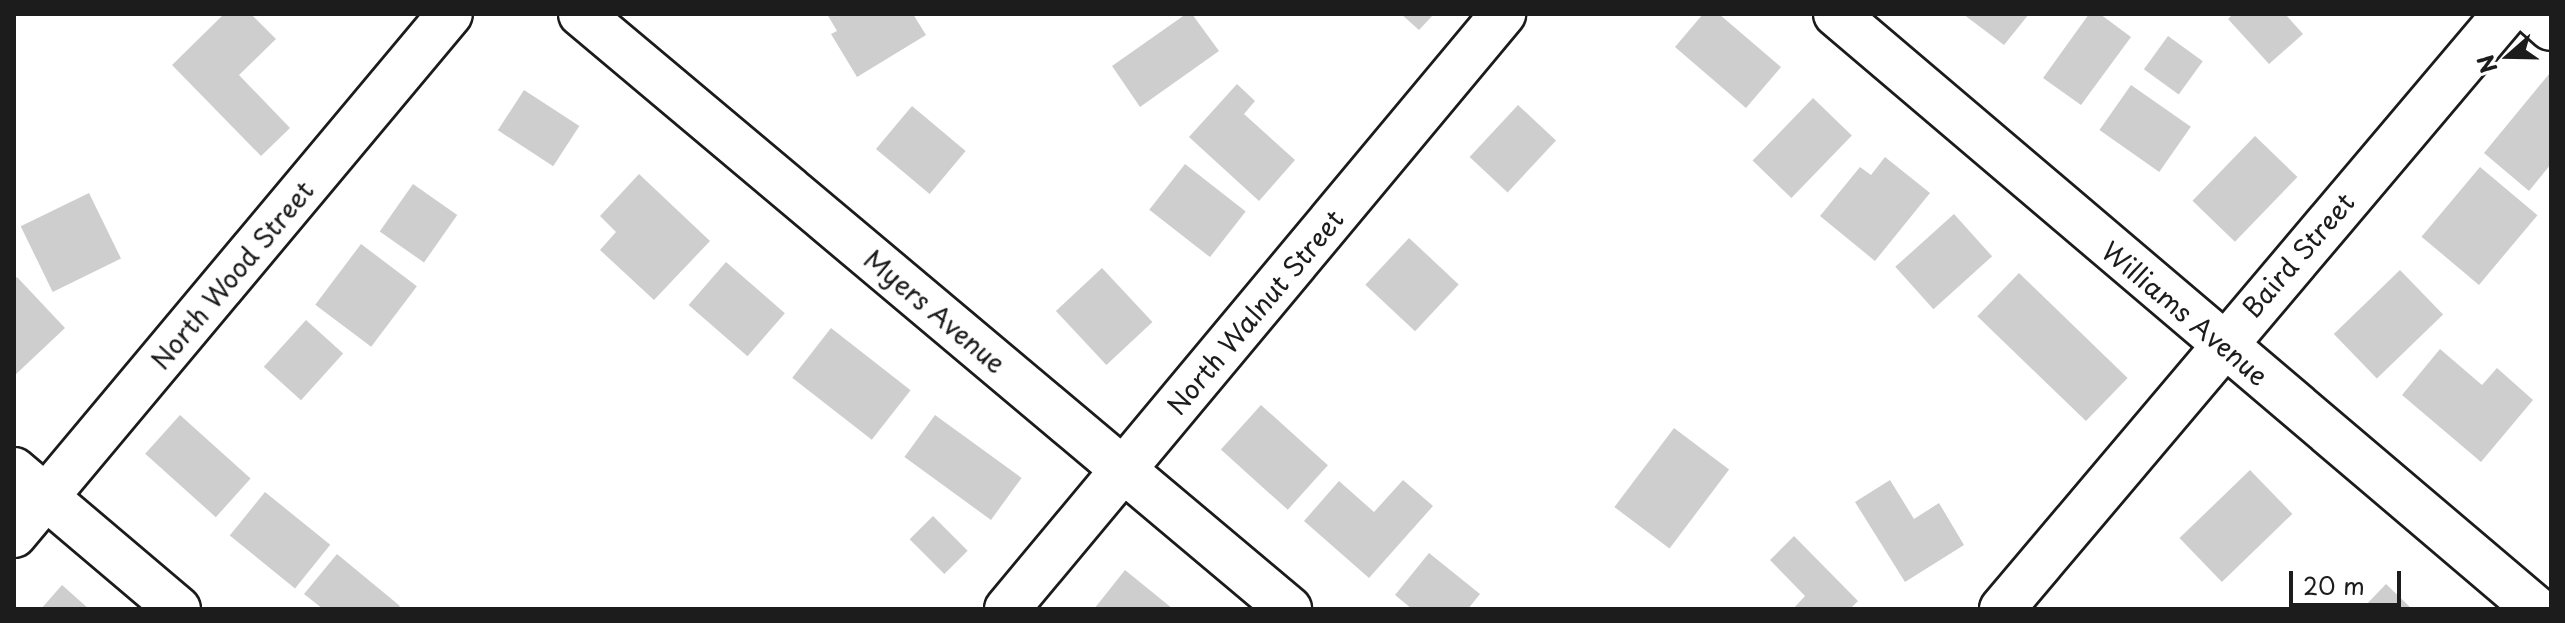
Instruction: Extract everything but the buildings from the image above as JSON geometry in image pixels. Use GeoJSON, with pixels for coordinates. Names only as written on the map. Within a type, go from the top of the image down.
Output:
{"type":"FeatureCollection","features":[{"type":"Feature","properties":{"kind":"street","name":"North Wood Street"},"geometry":{"type":"LineString","coordinates":[[14,535],[30,484],[450,14]]}},
{"type":"Feature","properties":{"kind":"street","name":"Myers Avenue"},"geometry":{"type":"LineString","coordinates":[[581,14],[1289,609]]}},
{"type":"Feature","properties":{"kind":"street","name":"North Walnut Street"},"geometry":{"type":"LineString","coordinates":[[1007,609],[1503,14]]}},
{"type":"Feature","properties":{"kind":"street","name":"Williams Avenue"},"geometry":{"type":"LineString","coordinates":[[1836,14],[2221,345],[2536,609]]}},
{"type":"Feature","properties":{"kind":"street","name":"Baird Street"},"geometry":{"type":"LineString","coordinates":[[2002,609],[2221,345],[2505,14]]}},
{"type":"Feature","properties":{"kind":"street"},"geometry":{"type":"LineString","coordinates":[[2535,14],[2551,28]]}},
{"type":"Feature","properties":{"kind":"street"},"geometry":{"type":"LineString","coordinates":[[30,484],[178,609]]}}]}
